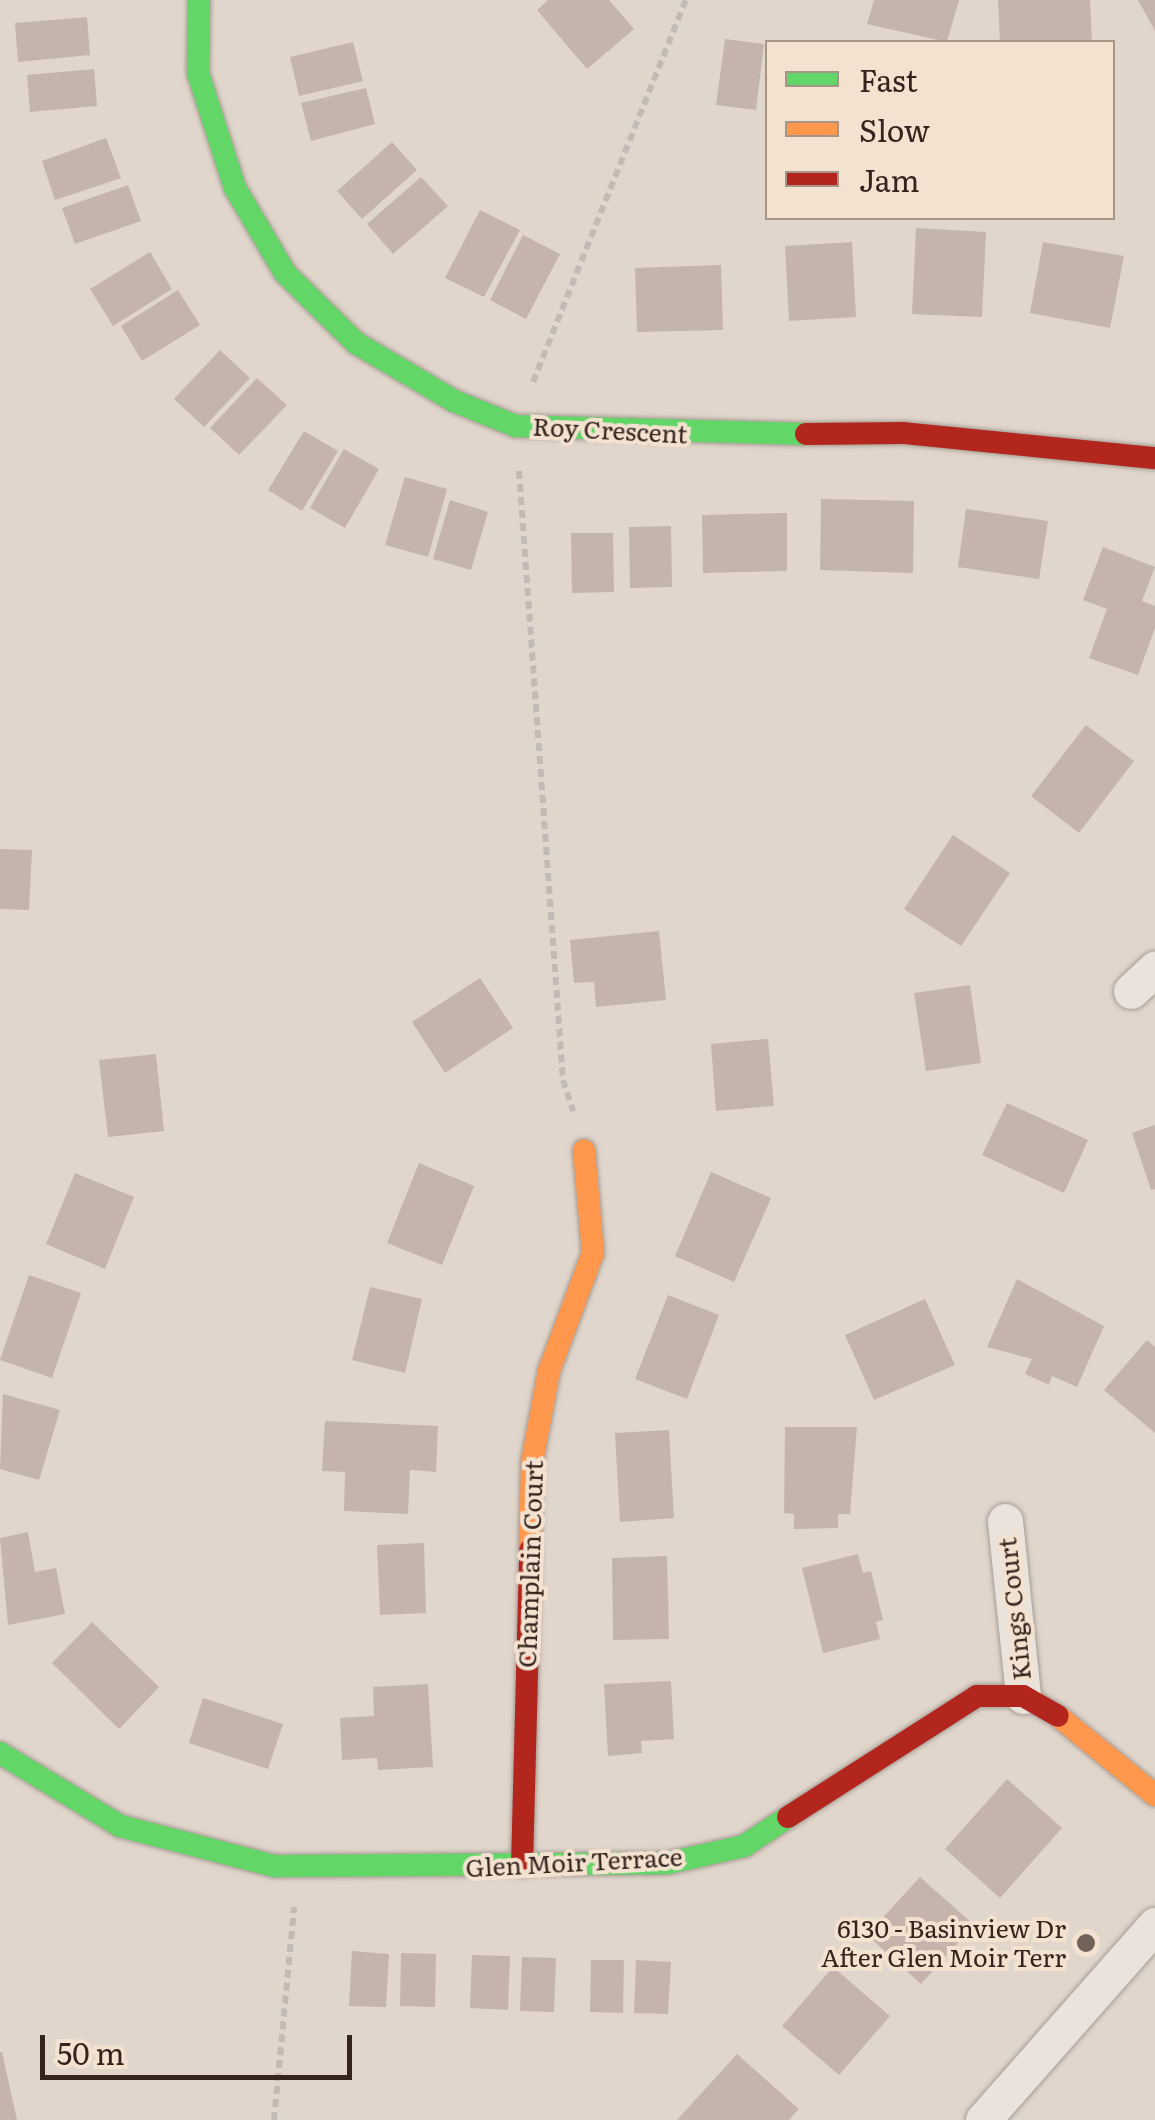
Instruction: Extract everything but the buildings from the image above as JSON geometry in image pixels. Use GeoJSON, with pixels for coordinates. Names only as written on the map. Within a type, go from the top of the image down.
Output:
{"type":"FeatureCollection","features":[{"type":"Feature","properties":{"kind":"street","name":"Roy Crescent"},"geometry":{"type":"LineString","coordinates":[[199,0],[204,89],[235,188],[285,273],[356,343],[454,401],[516,426],[665,436],[903,432],[1155,458]]}},
{"type":"Feature","properties":{"kind":"street","name":"Champlain Court"},"geometry":{"type":"LineString","coordinates":[[522,1866],[532,1462],[548,1371],[593,1253],[584,1150]]}},
{"type":"Feature","properties":{"kind":"street","name":"Kings Court"},"geometry":{"type":"LineString","coordinates":[[1005,1521],[1023,1696]]}},
{"type":"Feature","properties":{"kind":"street","name":"Glen Moir Terrace"},"geometry":{"type":"LineString","coordinates":[[0,1753],[120,1826],[208,1854],[298,1866],[668,1862],[744,1846],[977,1696],[1023,1696]]}},
{"type":"Feature","properties":{"kind":"street"},"geometry":{"type":"LineString","coordinates":[[1023,1696],[1076,1727],[1155,1795]]}},
{"type":"Feature","properties":{"kind":"street"},"geometry":{"type":"LineString","coordinates":[[983,2120],[1155,1925]]}},
{"type":"Feature","properties":{"kind":"path"},"geometry":{"type":"LineString","coordinates":[[584,1150],[564,1080],[516,426],[686,0]]}},
{"type":"Feature","properties":{"kind":"path"},"geometry":{"type":"LineString","coordinates":[[274,2120],[298,1866]]}},
{"type":"Feature","properties":{"kind":"traffic: fast"},"geometry":{"type":"LineString","coordinates":[[199,0],[198,73],[235,188],[285,273],[356,343],[454,401],[516,426],[806,434]]}},
{"type":"Feature","properties":{"kind":"traffic: fast"},"geometry":{"type":"LineString","coordinates":[[0,1753],[120,1826],[275,1866],[668,1863],[744,1846],[788,1817]]}},
{"type":"Feature","properties":{"kind":"traffic: slow"},"geometry":{"type":"LineString","coordinates":[[530,1550],[532,1462],[549,1371],[593,1253],[584,1150]]}},
{"type":"Feature","properties":{"kind":"traffic: slow"},"geometry":{"type":"LineString","coordinates":[[1058,1716],[1155,1795]]}},
{"type":"Feature","properties":{"kind":"traffic: jam"},"geometry":{"type":"LineString","coordinates":[[806,434],[903,433],[1155,458]]}},
{"type":"Feature","properties":{"kind":"traffic: jam"},"geometry":{"type":"LineString","coordinates":[[522,1866],[530,1550]]}},
{"type":"Feature","properties":{"kind":"traffic: jam"},"geometry":{"type":"LineString","coordinates":[[788,1817],[977,1696],[1023,1696],[1058,1716]]}},
{"type":"Feature","properties":{"kind":"place","name":"6130 - Basinview Dr After Glen Moir Terr"},"geometry":{"type":"Point","coordinates":[1086,1943]}}]}
